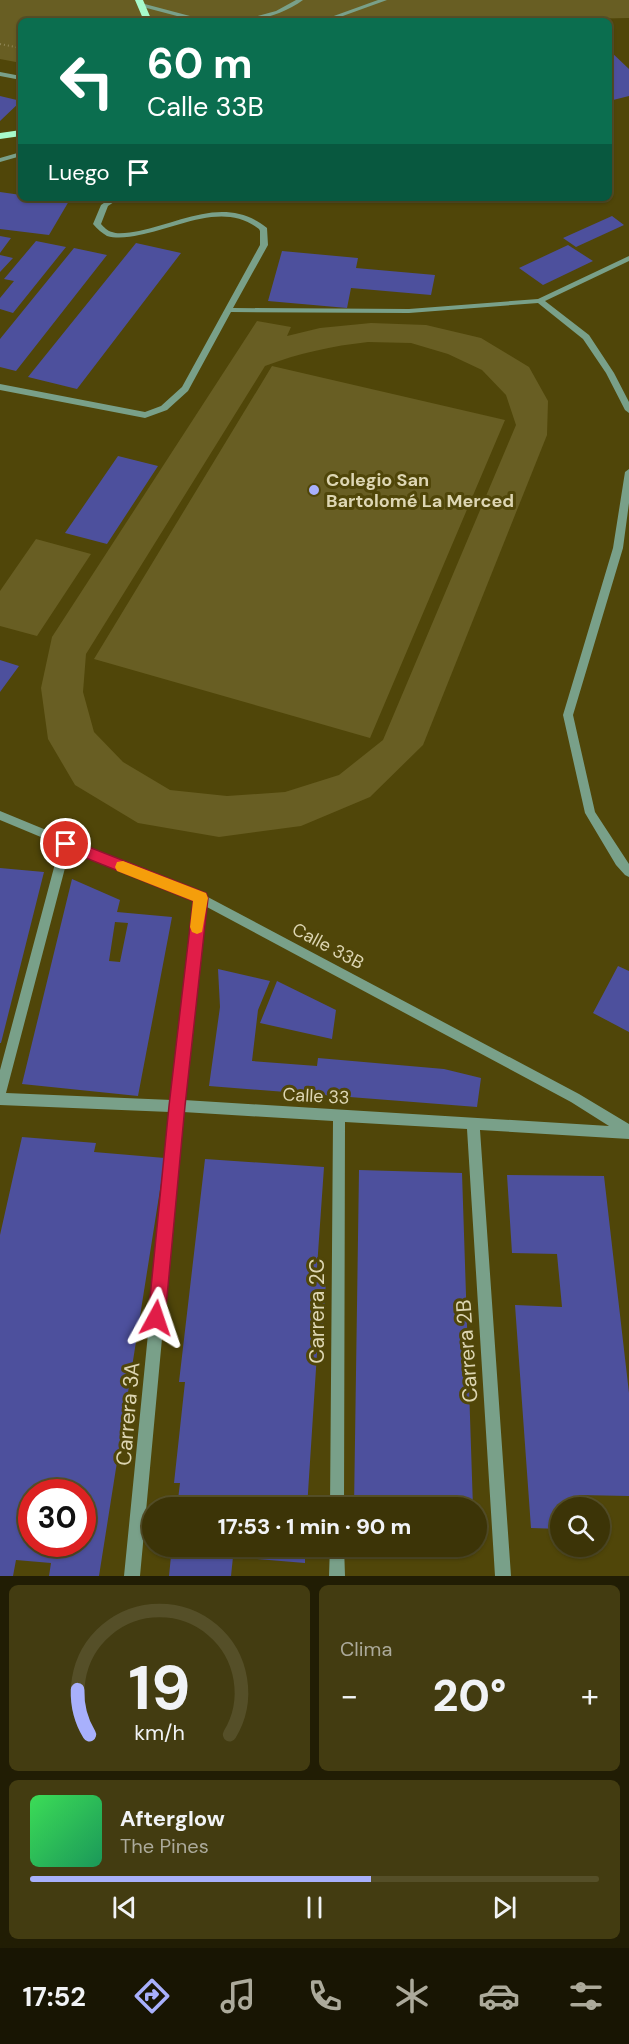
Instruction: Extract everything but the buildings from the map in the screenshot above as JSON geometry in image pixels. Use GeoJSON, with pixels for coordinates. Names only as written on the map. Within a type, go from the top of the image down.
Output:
{"type":"FeatureCollection","features":[{"type":"Feature","properties":{"kind":"main road"},"geometry":{"type":"LineString","coordinates":[[140,3],[147,18]]}},
{"type":"Feature","properties":{"kind":"main road"},"geometry":{"type":"LineString","coordinates":[[0,136],[18,133]]}},
{"type":"Feature","properties":{"kind":"street"},"geometry":{"type":"LineString","coordinates":[[254,18],[278,12],[300,0]]}},
{"type":"Feature","properties":{"kind":"street"},"geometry":{"type":"LineString","coordinates":[[332,18],[384,0]]}},
{"type":"Feature","properties":{"kind":"street"},"geometry":{"type":"LineString","coordinates":[[140,3],[166,13],[189,18]]}},
{"type":"Feature","properties":{"kind":"street"},"geometry":{"type":"LineString","coordinates":[[0,74],[18,77]]}},
{"type":"Feature","properties":{"kind":"street"},"geometry":{"type":"LineString","coordinates":[[0,160],[18,155]]}},
{"type":"Feature","properties":{"kind":"street"},"geometry":{"type":"LineString","coordinates":[[0,387],[145,415],[164,408],[185,389],[264,245],[264,230],[254,222],[239,216],[204,216],[133,234],[115,235],[104,231],[97,224],[105,204],[110,201]]}},
{"type":"Feature","properties":{"kind":"street"},"geometry":{"type":"LineString","coordinates":[[230,310],[409,311],[540,301],[629,258]]}},
{"type":"Feature","properties":{"kind":"street"},"geometry":{"type":"LineString","coordinates":[[540,301],[586,337],[610,373],[629,410]]}},
{"type":"Feature","properties":{"kind":"street"},"geometry":{"type":"LineString","coordinates":[[629,472],[618,548],[568,716],[590,813],[620,862],[629,872]]}},
{"type":"Feature","properties":{"kind":"street","name":"Calle 33B"},"geometry":{"type":"LineString","coordinates":[[0,815],[200,898],[575,1098],[629,1132]]}},
{"type":"Feature","properties":{"kind":"street"},"geometry":{"type":"LineString","coordinates":[[0,1093],[66,844]]}},
{"type":"Feature","properties":{"kind":"street","name":"Carrera 3A"},"geometry":{"type":"LineString","coordinates":[[132,1576],[177,1106],[200,898]]}},
{"type":"Feature","properties":{"kind":"street","name":"Calle 33"},"geometry":{"type":"LineString","coordinates":[[0,1099],[177,1106],[629,1132]]}},
{"type":"Feature","properties":{"kind":"street","name":"Carrera 2C"},"geometry":{"type":"LineString","coordinates":[[338,1497],[339,1115]]}},
{"type":"Feature","properties":{"kind":"street","name":"Carrera 2B"},"geometry":{"type":"LineString","coordinates":[[473,1124],[503,1576]]}},
{"type":"Feature","properties":{"kind":"street"},"geometry":{"type":"LineString","coordinates":[[337,1557],[337,1576]]}},
{"type":"Feature","properties":{"kind":"path"},"geometry":{"type":"LineString","coordinates":[[0,44],[18,47]]}},
{"type":"Feature","properties":{"kind":"shaded area"},"geometry":{"type":"Polygon","coordinates":[[[0,0],[629,0],[629,18],[18,18],[18,62],[0,59],[0,0]]]}},
{"type":"Feature","properties":{"kind":"shaded area"},"geometry":{"type":"Polygon","coordinates":[[[257,321],[291,327],[287,336],[320,328],[371,323],[426,325],[481,338],[529,367],[548,401],[547,435],[423,745],[370,797],[301,826],[219,837],[138,823],[75,785],[48,739],[41,688],[52,637],[257,321]],[[368,342],[342,346],[303,354],[265,366],[86,654],[83,692],[94,732],[123,762],[170,790],[227,796],[285,792],[339,775],[383,740],[516,425],[506,395],[482,370],[448,354],[411,343],[368,342]]]}},
{"type":"Feature","properties":{"kind":"shaded area"},"geometry":{"type":"Polygon","coordinates":[[[272,366],[505,420],[370,738],[94,659],[272,366]]]}},
{"type":"Feature","properties":{"kind":"shaded area"},"geometry":{"type":"Polygon","coordinates":[[[36,539],[91,554],[37,636],[0,626],[0,591],[36,539]]]}},
{"type":"Feature","properties":{"kind":"slow traffic"},"geometry":{"type":"LineString","coordinates":[[123,867],[200,898],[197,927]]}},
{"type":"Feature","properties":{"kind":"place","name":"Colegio San Bartolomé La Merced"},"geometry":{"type":"Point","coordinates":[314,490]}},
{"type":"Feature","properties":{"kind":"route"},"geometry":{"type":"LineString","coordinates":[[66,844],[200,898],[156,1318]]}}]}
